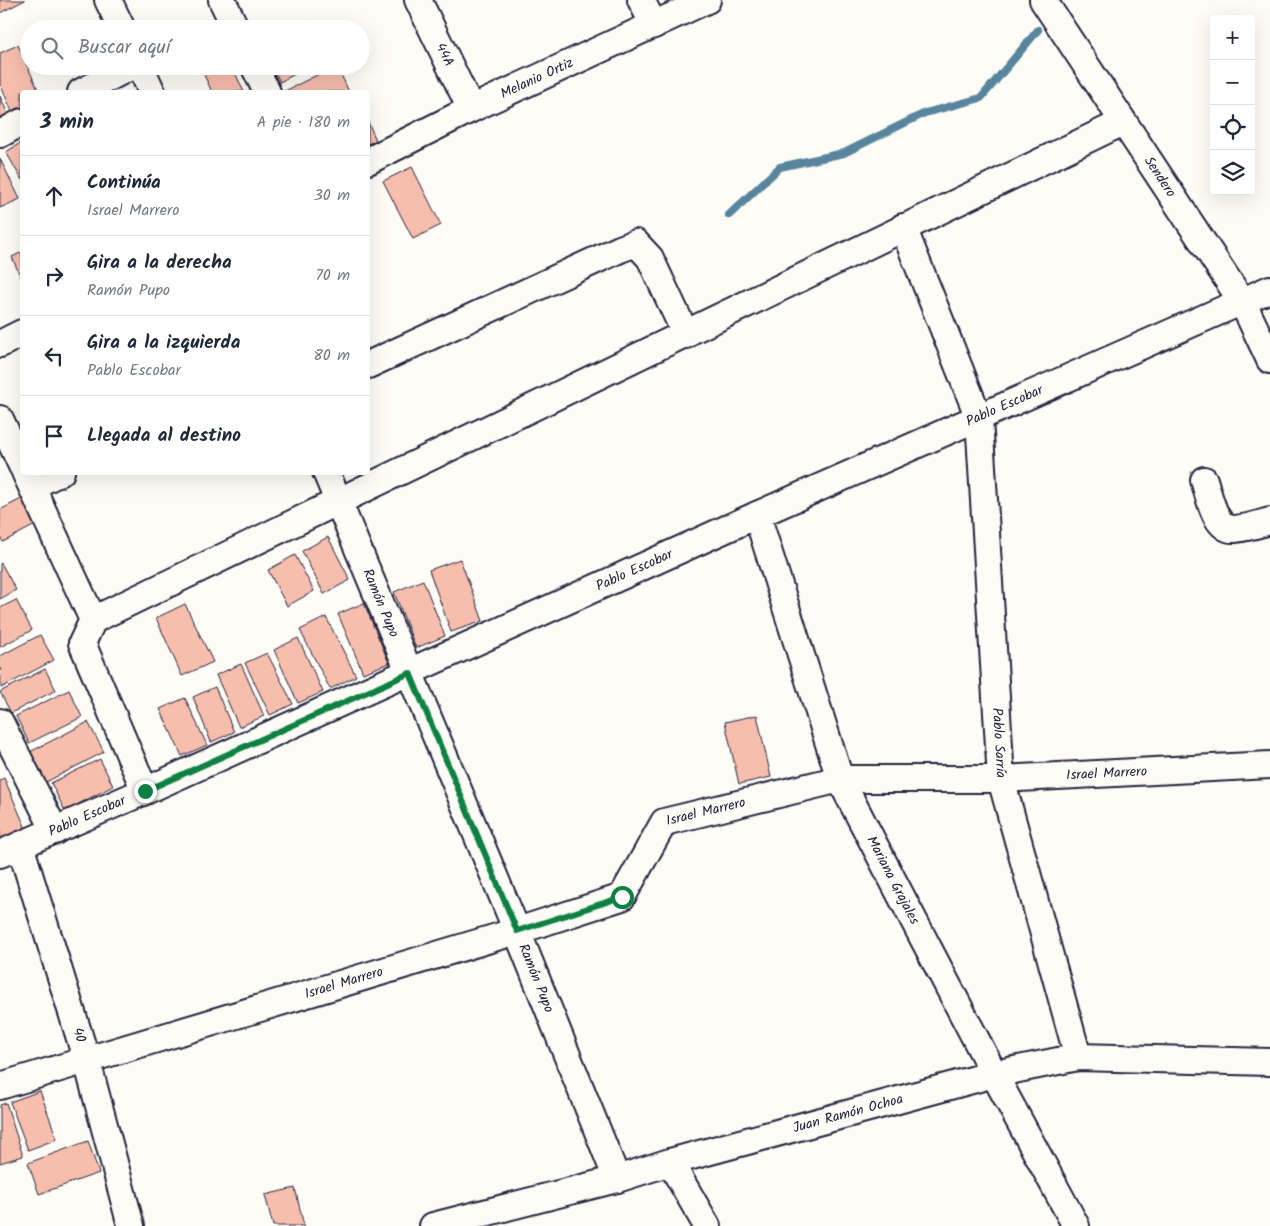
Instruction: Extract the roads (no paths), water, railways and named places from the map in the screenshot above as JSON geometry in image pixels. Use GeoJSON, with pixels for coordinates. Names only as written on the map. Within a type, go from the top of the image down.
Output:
{"type":"FeatureCollection","features":[{"type":"Feature","properties":{"kind":"street"},"geometry":{"type":"LineString","coordinates":[[108,0],[118,20]]}},
{"type":"Feature","properties":{"kind":"street","name":"44A"},"geometry":{"type":"LineString","coordinates":[[418,0],[471,109]]}},
{"type":"Feature","properties":{"kind":"street"},"geometry":{"type":"LineString","coordinates":[[641,0],[654,25]]}},
{"type":"Feature","properties":{"kind":"street","name":"Melanio Ortiz"},"geometry":{"type":"LineString","coordinates":[[370,160],[471,109],[707,0]]}},
{"type":"Feature","properties":{"kind":"street","name":"Sendero"},"geometry":{"type":"LineString","coordinates":[[1043,0],[1243,303],[1270,360]]}},
{"type":"Feature","properties":{"kind":"street"},"geometry":{"type":"LineString","coordinates":[[85,90],[114,75]]}},
{"type":"Feature","properties":{"kind":"street"},"geometry":{"type":"LineString","coordinates":[[144,75],[151,90]]}},
{"type":"Feature","properties":{"kind":"street"},"geometry":{"type":"LineString","coordinates":[[258,75],[266,90]]}},
{"type":"Feature","properties":{"kind":"street"},"geometry":{"type":"LineString","coordinates":[[145,791],[82,643],[93,620],[1123,122]]}},
{"type":"Feature","properties":{"kind":"street"},"geometry":{"type":"LineString","coordinates":[[0,134],[20,123]]}},
{"type":"Feature","properties":{"kind":"street","name":"Pablo Sarría"},"geometry":{"type":"LineString","coordinates":[[903,228],[979,418],[1001,779],[1078,1057]]}},
{"type":"Feature","properties":{"kind":"street"},"geometry":{"type":"LineString","coordinates":[[370,365],[636,243],[650,258],[686,334]]}},
{"type":"Feature","properties":{"kind":"street","name":"Pablo Escobar"},"geometry":{"type":"LineString","coordinates":[[10,850],[410,673],[758,515],[1270,290]]}},
{"type":"Feature","properties":{"kind":"street"},"geometry":{"type":"LineString","coordinates":[[0,344],[20,334]]}},
{"type":"Feature","properties":{"kind":"street"},"geometry":{"type":"LineString","coordinates":[[0,419],[20,460]]}},
{"type":"Feature","properties":{"kind":"street"},"geometry":{"type":"LineString","coordinates":[[27,475],[93,620]]}},
{"type":"Feature","properties":{"kind":"street","name":"Ramón Pupo"},"geometry":{"type":"LineString","coordinates":[[327,475],[517,931],[617,1179]]}},
{"type":"Feature","properties":{"kind":"street"},"geometry":{"type":"LineString","coordinates":[[1204,480],[1218,520],[1225,528],[1234,530],[1270,521]]}},
{"type":"Feature","properties":{"kind":"street","name":"Mariana Grajales"},"geometry":{"type":"LineString","coordinates":[[758,515],[840,779],[994,1074],[1076,1226]]}},
{"type":"Feature","properties":{"kind":"street"},"geometry":{"type":"LineString","coordinates":[[0,722],[55,830]]}},
{"type":"Feature","properties":{"kind":"street","name":"Israel Marrero"},"geometry":{"type":"LineString","coordinates":[[0,1086],[517,931],[622,897],[664,822],[840,779],[1001,779],[1270,765]]}},
{"type":"Feature","properties":{"kind":"street","name":"40"},"geometry":{"type":"LineString","coordinates":[[10,850],[87,1061],[131,1226]]}},
{"type":"Feature","properties":{"kind":"street","name":"Juan Ramón Ochoa"},"geometry":{"type":"LineString","coordinates":[[433,1226],[617,1179],[670,1162],[994,1074],[1078,1057],[1270,1062]]}},
{"type":"Feature","properties":{"kind":"street"},"geometry":{"type":"LineString","coordinates":[[670,1162],[707,1226]]}},
{"type":"Feature","properties":{"kind":"waterway"},"geometry":{"type":"LineString","coordinates":[[729,215],[780,167],[844,153],[925,113],[981,98],[1038,30]]}}]}
